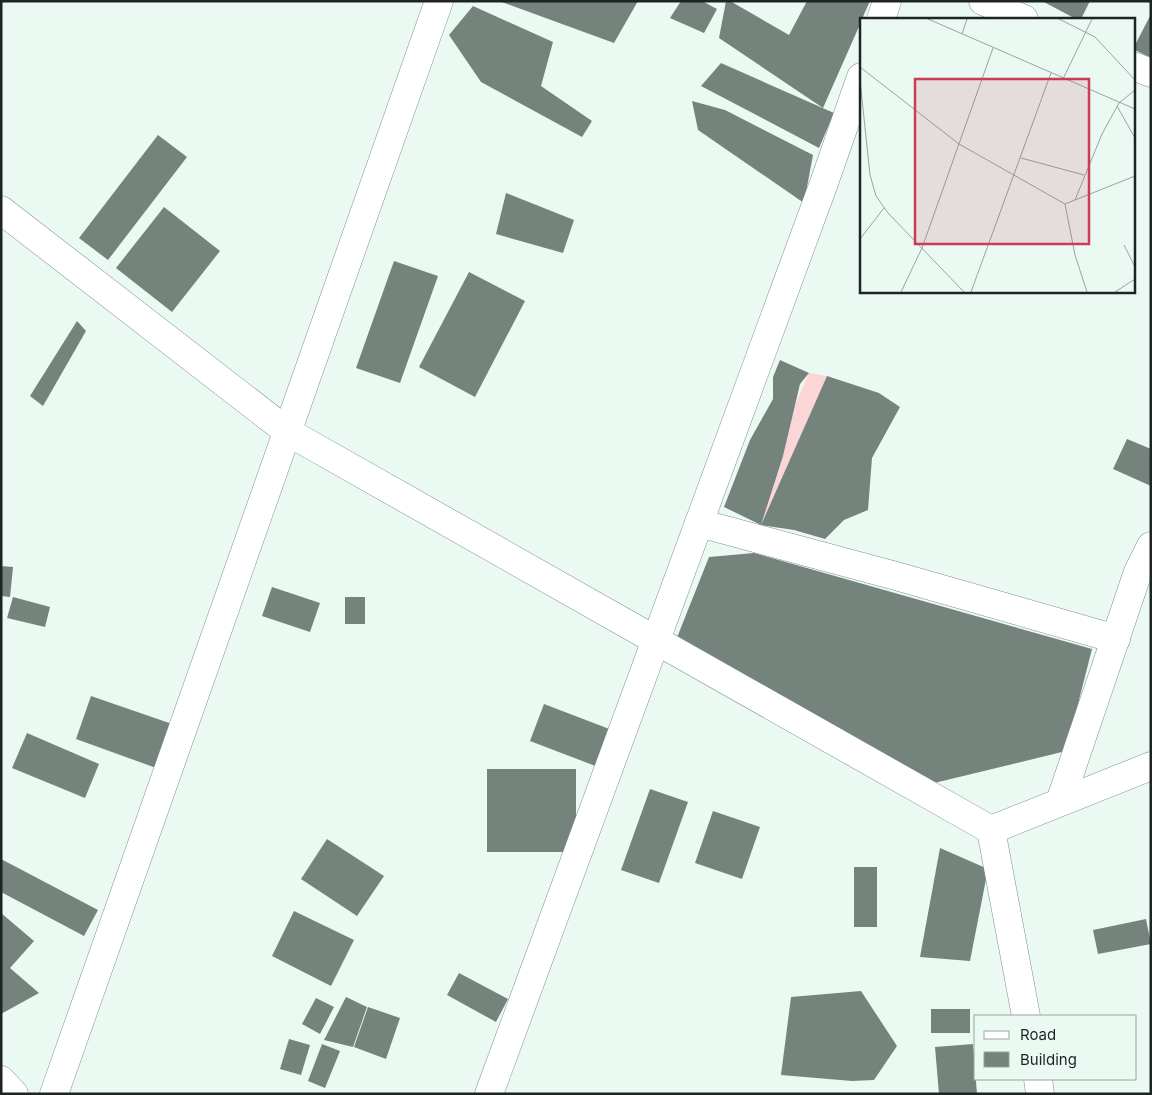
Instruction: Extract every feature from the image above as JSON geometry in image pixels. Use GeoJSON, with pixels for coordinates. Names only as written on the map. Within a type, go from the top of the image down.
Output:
{"type":"FeatureCollection","features":[{"type":"Feature","properties":{"kind":"street"},"geometry":{"type":"LineString","coordinates":[[54,1094],[440,1]]}},
{"type":"Feature","properties":{"kind":"street"},"geometry":{"type":"LineString","coordinates":[[881,18],[887,1]]}},
{"type":"Feature","properties":{"kind":"street"},"geometry":{"type":"LineString","coordinates":[[983,1],[1022,18]]}},
{"type":"Feature","properties":{"kind":"street"},"geometry":{"type":"LineString","coordinates":[[1134,66],[1151,73]]}},
{"type":"Feature","properties":{"kind":"street"},"geometry":{"type":"LineString","coordinates":[[489,1094],[824,183],[860,80]]}},
{"type":"Feature","properties":{"kind":"street"},"geometry":{"type":"LineString","coordinates":[[1,210],[288,432],[991,830],[1026,1015]]}},
{"type":"Feature","properties":{"kind":"street"},"geometry":{"type":"LineString","coordinates":[[699,523],[896,576],[1116,639]]}},
{"type":"Feature","properties":{"kind":"street"},"geometry":{"type":"LineString","coordinates":[[1060,802],[1138,572],[1151,546]]}},
{"type":"Feature","properties":{"kind":"street"},"geometry":{"type":"LineString","coordinates":[[991,830],[1151,766]]}},
{"type":"Feature","properties":{"kind":"street"},"geometry":{"type":"LineString","coordinates":[[1,1080],[14,1094]]}},
{"type":"Feature","properties":{"kind":"street"},"geometry":{"type":"LineString","coordinates":[[1038,1080],[1040,1094]]}},
{"type":"Feature","properties":{"kind":"shaded area"},"geometry":{"type":"Polygon","coordinates":[[[809,373],[827,376],[761,525],[795,405],[809,373]]]}},
{"type":"Feature","properties":{"kind":"building"},"geometry":{"type":"Polygon","coordinates":[[[499,1],[638,1],[614,43],[499,1]]]}},
{"type":"Feature","properties":{"kind":"building"},"geometry":{"type":"Polygon","coordinates":[[[681,1],[702,1],[717,9],[704,33],[670,18],[681,1]]]}},
{"type":"Feature","properties":{"kind":"building"},"geometry":{"type":"Polygon","coordinates":[[[726,1],[730,1],[789,35],[807,1],[870,1],[862,18],[860,18],[860,24],[823,108],[719,38],[726,1]]]}},
{"type":"Feature","properties":{"kind":"building"},"geometry":{"type":"Polygon","coordinates":[[[1042,1],[1090,1],[1082,18],[1074,18],[1042,1]]]}},
{"type":"Feature","properties":{"kind":"building"},"geometry":{"type":"Polygon","coordinates":[[[473,6],[553,42],[541,86],[592,121],[582,137],[481,82],[449,35],[473,6]]]}},
{"type":"Feature","properties":{"kind":"building"},"geometry":{"type":"Polygon","coordinates":[[[1151,14],[1151,58],[1134,50],[1151,14]]]}},
{"type":"Feature","properties":{"kind":"building"},"geometry":{"type":"Polygon","coordinates":[[[721,63],[834,113],[819,148],[701,86],[721,63]]]}},
{"type":"Feature","properties":{"kind":"building"},"geometry":{"type":"Polygon","coordinates":[[[692,101],[725,110],[813,155],[804,203],[698,130],[692,101]]]}},
{"type":"Feature","properties":{"kind":"building"},"geometry":{"type":"Polygon","coordinates":[[[158,135],[187,157],[108,260],[79,238],[158,135]]]}},
{"type":"Feature","properties":{"kind":"building"},"geometry":{"type":"Polygon","coordinates":[[[506,193],[574,220],[563,253],[496,234],[506,193]]]}},
{"type":"Feature","properties":{"kind":"building"},"geometry":{"type":"Polygon","coordinates":[[[164,207],[220,251],[172,312],[116,268],[164,207]]]}},
{"type":"Feature","properties":{"kind":"building"},"geometry":{"type":"Polygon","coordinates":[[[394,261],[438,276],[400,383],[356,368],[394,261]]]}},
{"type":"Feature","properties":{"kind":"building"},"geometry":{"type":"Polygon","coordinates":[[[469,272],[525,301],[475,397],[419,367],[469,272]]]}},
{"type":"Feature","properties":{"kind":"building"},"geometry":{"type":"Polygon","coordinates":[[[77,321],[86,331],[43,406],[30,396],[77,321]]]}},
{"type":"Feature","properties":{"kind":"building"},"geometry":{"type":"Polygon","coordinates":[[[780,360],[809,373],[800,384],[783,456],[761,525],[724,507],[750,440],[773,399],[773,377],[780,360]]]}},
{"type":"Feature","properties":{"kind":"building"},"geometry":{"type":"Polygon","coordinates":[[[827,376],[879,393],[900,407],[872,458],[868,510],[844,520],[825,539],[794,530],[761,525],[827,376]]]}},
{"type":"Feature","properties":{"kind":"building"},"geometry":{"type":"Polygon","coordinates":[[[1127,439],[1151,449],[1151,486],[1113,469],[1127,439]]]}},
{"type":"Feature","properties":{"kind":"building"},"geometry":{"type":"Polygon","coordinates":[[[754,553],[1092,649],[1066,751],[926,785],[676,640],[709,557],[754,553]]]}},
{"type":"Feature","properties":{"kind":"building"},"geometry":{"type":"Polygon","coordinates":[[[1,566],[13,567],[10,597],[1,596],[1,566]]]}},
{"type":"Feature","properties":{"kind":"building"},"geometry":{"type":"Polygon","coordinates":[[[272,587],[320,603],[310,632],[262,616],[272,587]]]}},
{"type":"Feature","properties":{"kind":"building"},"geometry":{"type":"Polygon","coordinates":[[[13,597],[50,607],[45,627],[7,618],[13,597]]]}},
{"type":"Feature","properties":{"kind":"building"},"geometry":{"type":"Polygon","coordinates":[[[345,597],[365,597],[365,624],[345,624],[345,597]]]}},
{"type":"Feature","properties":{"kind":"building"},"geometry":{"type":"Polygon","coordinates":[[[91,696],[175,725],[159,769],[76,739],[91,696]]]}},
{"type":"Feature","properties":{"kind":"building"},"geometry":{"type":"Polygon","coordinates":[[[544,704],[612,730],[598,767],[530,741],[544,704]]]}},
{"type":"Feature","properties":{"kind":"building"},"geometry":{"type":"Polygon","coordinates":[[[27,733],[99,764],[85,798],[12,768],[27,733]]]}},
{"type":"Feature","properties":{"kind":"building"},"geometry":{"type":"Polygon","coordinates":[[[487,769],[576,769],[576,852],[487,852],[487,769]]]}},
{"type":"Feature","properties":{"kind":"building"},"geometry":{"type":"Polygon","coordinates":[[[650,789],[688,802],[659,883],[621,870],[650,789]]]}},
{"type":"Feature","properties":{"kind":"building"},"geometry":{"type":"Polygon","coordinates":[[[713,811],[760,827],[742,879],[695,863],[713,811]]]}},
{"type":"Feature","properties":{"kind":"building"},"geometry":{"type":"Polygon","coordinates":[[[327,839],[384,876],[357,916],[301,879],[327,839]]]}},
{"type":"Feature","properties":{"kind":"building"},"geometry":{"type":"Polygon","coordinates":[[[940,848],[988,869],[970,961],[920,957],[940,848]]]}},
{"type":"Feature","properties":{"kind":"building"},"geometry":{"type":"Polygon","coordinates":[[[1,859],[98,910],[84,936],[1,892],[1,859]]]}},
{"type":"Feature","properties":{"kind":"building"},"geometry":{"type":"Polygon","coordinates":[[[854,867],[877,867],[877,927],[854,927],[854,867]]]}},
{"type":"Feature","properties":{"kind":"building"},"geometry":{"type":"Polygon","coordinates":[[[294,911],[354,940],[331,986],[272,956],[294,911]]]}},
{"type":"Feature","properties":{"kind":"building"},"geometry":{"type":"Polygon","coordinates":[[[1,913],[34,941],[10,968],[39,993],[1,1014],[1,913]]]}},
{"type":"Feature","properties":{"kind":"building"},"geometry":{"type":"Polygon","coordinates":[[[1146,919],[1151,944],[1098,954],[1093,930],[1146,919]]]}},
{"type":"Feature","properties":{"kind":"building"},"geometry":{"type":"Polygon","coordinates":[[[459,973],[508,999],[496,1022],[447,995],[459,973]]]}},
{"type":"Feature","properties":{"kind":"building"},"geometry":{"type":"Polygon","coordinates":[[[861,991],[897,1046],[874,1080],[852,1081],[781,1075],[791,997],[861,991]]]}},
{"type":"Feature","properties":{"kind":"building"},"geometry":{"type":"Polygon","coordinates":[[[346,997],[367,1007],[353,1047],[324,1040],[346,997]]]}},
{"type":"Feature","properties":{"kind":"building"},"geometry":{"type":"Polygon","coordinates":[[[316,998],[334,1007],[320,1034],[302,1024],[316,998]]]}},
{"type":"Feature","properties":{"kind":"building"},"geometry":{"type":"Polygon","coordinates":[[[368,1007],[400,1018],[386,1059],[354,1047],[368,1007]]]}},
{"type":"Feature","properties":{"kind":"building"},"geometry":{"type":"Polygon","coordinates":[[[931,1009],[970,1009],[970,1033],[931,1033],[931,1009]]]}},
{"type":"Feature","properties":{"kind":"building"},"geometry":{"type":"Polygon","coordinates":[[[289,1039],[310,1045],[301,1075],[280,1069],[289,1039]]]}},
{"type":"Feature","properties":{"kind":"building"},"geometry":{"type":"Polygon","coordinates":[[[322,1044],[340,1051],[325,1088],[308,1081],[322,1044]]]}},
{"type":"Feature","properties":{"kind":"building"},"geometry":{"type":"Polygon","coordinates":[[[973,1044],[974,1080],[976,1080],[977,1094],[939,1094],[935,1047],[973,1044]]]}}]}
